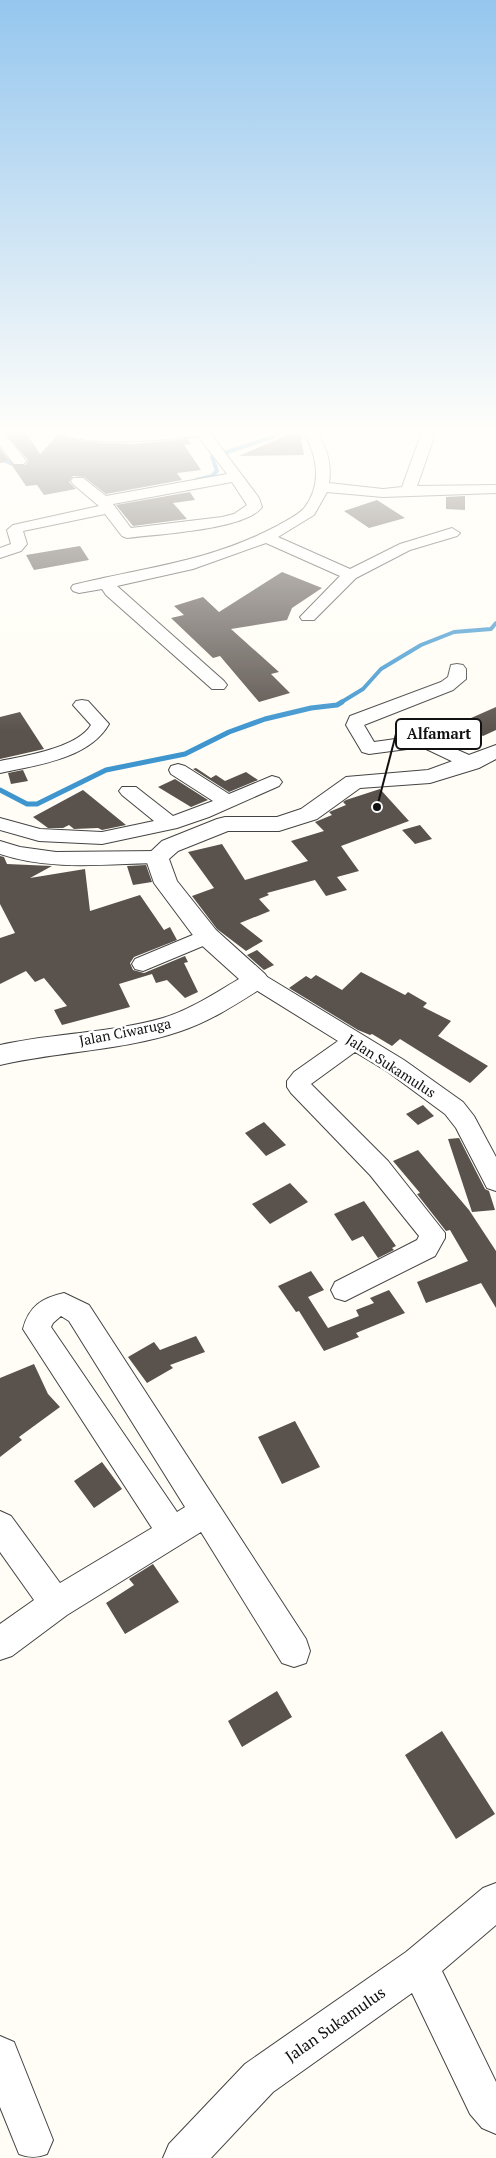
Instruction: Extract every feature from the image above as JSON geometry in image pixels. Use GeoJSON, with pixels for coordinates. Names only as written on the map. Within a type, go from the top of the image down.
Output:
{"type":"FeatureCollection","features":[{"type":"Feature","properties":{"kind":"street"},"geometry":{"type":"LineString","coordinates":[[0,553],[16,548],[19,544],[15,530]]}},
{"type":"Feature","properties":{"kind":"street"},"geometry":{"type":"LineString","coordinates":[[124,530],[127,533],[132,534],[159,530]]}},
{"type":"Feature","properties":{"kind":"street"},"geometry":{"type":"LineString","coordinates":[[79,588],[182,567],[231,552],[268,538],[281,530]]}},
{"type":"Feature","properties":{"kind":"street"},"geometry":{"type":"LineString","coordinates":[[308,617],[350,575],[405,546],[452,533]]}},
{"type":"Feature","properties":{"kind":"street"},"geometry":{"type":"LineString","coordinates":[[268,538],[350,575]]}},
{"type":"Feature","properties":{"kind":"street"},"geometry":{"type":"LineString","coordinates":[[107,583],[112,592],[218,685]]}},
{"type":"Feature","properties":{"kind":"street"},"geometry":{"type":"LineString","coordinates":[[457,669],[457,678],[447,686],[356,720],[355,725],[369,748],[424,741],[471,762]]}},
{"type":"Feature","properties":{"kind":"street"},"geometry":{"type":"LineString","coordinates":[[0,767],[70,748],[88,739],[98,730],[100,724],[82,705]]}},
{"type":"Feature","properties":{"kind":"street"},"geometry":{"type":"LineString","coordinates":[[0,847],[34,856],[63,858],[157,856],[170,846],[225,824],[279,824],[309,814],[354,782],[430,776],[496,751]]}},
{"type":"Feature","properties":{"kind":"street"},"geometry":{"type":"LineString","coordinates":[[178,770],[228,802]]}},
{"type":"Feature","properties":{"kind":"street"},"geometry":{"type":"LineString","coordinates":[[0,824],[6,828],[40,835],[102,838],[170,824],[228,802],[272,782]]}},
{"type":"Feature","properties":{"kind":"street"},"geometry":{"type":"LineString","coordinates":[[129,791],[170,824]]}},
{"type":"Feature","properties":{"kind":"street"},"geometry":{"type":"LineString","coordinates":[[157,856],[166,883],[207,936],[256,980]]}},
{"type":"Feature","properties":{"kind":"street"},"geometry":{"type":"LineString","coordinates":[[143,964],[207,936]]}},
{"type":"Feature","properties":{"kind":"street","name":"Jalan Sukamulus"},"geometry":{"type":"LineString","coordinates":[[256,980],[396,1066],[454,1108],[465,1122],[496,1181]]}},
{"type":"Feature","properties":{"kind":"street","name":"Jalan Ciwaruga"},"geometry":{"type":"LineString","coordinates":[[0,1055],[20,1050],[122,1036],[171,1025],[221,1002],[256,980]]}},
{"type":"Feature","properties":{"kind":"street"},"geometry":{"type":"LineString","coordinates":[[345,1290],[426,1248],[432,1238],[432,1233],[379,1168],[299,1087],[299,1081],[354,1041]]}},
{"type":"Feature","properties":{"kind":"street"},"geometry":{"type":"LineString","coordinates":[[172,1532],[37,1329],[39,1319],[47,1310],[64,1304],[79,1313],[294,1650]]}},
{"type":"Feature","properties":{"kind":"street"},"geometry":{"type":"LineString","coordinates":[[0,1644],[56,1604],[205,1512]]}},
{"type":"Feature","properties":{"kind":"street"},"geometry":{"type":"LineString","coordinates":[[0,1526],[56,1604]]}},
{"type":"Feature","properties":{"kind":"street","name":"Jalan Sukamulus"},"geometry":{"type":"LineString","coordinates":[[183,2158],[259,2078],[419,1965],[496,1901]]}},
{"type":"Feature","properties":{"kind":"street"},"geometry":{"type":"LineString","coordinates":[[419,1965],[484,2100],[496,2114]]}},
{"type":"Feature","properties":{"kind":"street"},"geometry":{"type":"LineString","coordinates":[[0,2056],[34,2140]]}},
{"type":"Feature","properties":{"kind":"building"},"geometry":{"type":"Polygon","coordinates":[[[80,546],[89,560],[34,570],[26,555],[80,546]]]}},
{"type":"Feature","properties":{"kind":"building"},"geometry":{"type":"Polygon","coordinates":[[[282,572],[322,588],[292,608],[287,620],[231,629],[279,672],[271,674],[290,693],[259,702],[220,656],[213,658],[171,618],[184,615],[174,606],[203,597],[219,612],[282,572]]]}},
{"type":"Feature","properties":{"kind":"building"},"geometry":{"type":"Polygon","coordinates":[[[496,707],[496,730],[483,736],[462,722],[496,707]]]}},
{"type":"Feature","properties":{"kind":"building"},"geometry":{"type":"Polygon","coordinates":[[[20,712],[44,749],[0,759],[0,717],[20,712]]]}},
{"type":"Feature","properties":{"kind":"building"},"geometry":{"type":"Polygon","coordinates":[[[196,768],[211,778],[216,775],[225,781],[246,772],[258,780],[229,792],[193,769],[196,768]]]}},
{"type":"Feature","properties":{"kind":"building"},"geometry":{"type":"Polygon","coordinates":[[[23,770],[28,781],[11,784],[8,773],[23,770]]]}},
{"type":"Feature","properties":{"kind":"building"},"geometry":{"type":"Polygon","coordinates":[[[175,779],[208,800],[191,807],[158,787],[175,779]]]}},
{"type":"Feature","properties":{"kind":"building"},"geometry":{"type":"Polygon","coordinates":[[[380,789],[409,821],[341,846],[359,871],[337,877],[347,890],[326,896],[315,880],[267,893],[269,895],[259,899],[270,911],[240,923],[263,941],[246,951],[217,929],[192,896],[214,888],[188,852],[222,844],[245,880],[308,861],[291,841],[324,831],[315,822],[332,815],[329,812],[346,805],[343,802],[346,800],[380,789]]]}},
{"type":"Feature","properties":{"kind":"building"},"geometry":{"type":"Polygon","coordinates":[[[83,790],[126,825],[102,830],[98,828],[74,829],[69,825],[63,828],[48,828],[33,817],[83,790]]]}},
{"type":"Feature","properties":{"kind":"building"},"geometry":{"type":"Polygon","coordinates":[[[420,825],[432,839],[415,844],[402,830],[420,825]]]}},
{"type":"Feature","properties":{"kind":"building"},"geometry":{"type":"Polygon","coordinates":[[[0,856],[4,857],[7,864],[52,866],[30,878],[85,869],[90,911],[140,895],[164,930],[170,927],[177,940],[134,957],[130,963],[133,970],[144,973],[185,956],[188,962],[184,963],[198,992],[185,998],[167,980],[156,983],[152,974],[119,984],[130,1007],[62,1025],[54,1010],[67,1006],[44,978],[35,982],[26,971],[0,984],[0,938],[15,933],[0,904],[0,856]]]}},
{"type":"Feature","properties":{"kind":"building"},"geometry":{"type":"Polygon","coordinates":[[[146,865],[152,882],[133,885],[127,866],[146,865]]]}},
{"type":"Feature","properties":{"kind":"building"},"geometry":{"type":"Polygon","coordinates":[[[257,950],[274,965],[264,970],[247,955],[257,950]]]}},
{"type":"Feature","properties":{"kind":"building"},"geometry":{"type":"Polygon","coordinates":[[[361,972],[405,995],[408,992],[427,1003],[423,1007],[451,1021],[438,1036],[488,1066],[470,1083],[400,1039],[392,1046],[372,1034],[370,1035],[358,1030],[289,988],[306,976],[311,979],[316,975],[342,990],[361,972]]]}},
{"type":"Feature","properties":{"kind":"building"},"geometry":{"type":"Polygon","coordinates":[[[423,1105],[434,1116],[418,1125],[406,1114],[423,1105]]]}},
{"type":"Feature","properties":{"kind":"building"},"geometry":{"type":"Polygon","coordinates":[[[264,1122],[286,1145],[266,1156],[245,1133],[264,1122]]]}},
{"type":"Feature","properties":{"kind":"building"},"geometry":{"type":"Polygon","coordinates":[[[459,1138],[485,1189],[489,1191],[495,1210],[472,1212],[448,1139],[459,1138]]]}},
{"type":"Feature","properties":{"kind":"building"},"geometry":{"type":"Polygon","coordinates":[[[418,1150],[469,1210],[496,1251],[496,1308],[481,1283],[426,1303],[417,1282],[468,1261],[450,1230],[446,1231],[417,1194],[420,1193],[393,1161],[418,1150]]]}},
{"type":"Feature","properties":{"kind":"building"},"geometry":{"type":"Polygon","coordinates":[[[290,1183],[308,1202],[270,1224],[252,1204],[290,1183]]]}},
{"type":"Feature","properties":{"kind":"building"},"geometry":{"type":"Polygon","coordinates":[[[364,1201],[396,1246],[392,1248],[394,1250],[378,1258],[363,1236],[352,1241],[334,1214],[364,1201]]]}},
{"type":"Feature","properties":{"kind":"building"},"geometry":{"type":"Polygon","coordinates":[[[311,1271],[324,1290],[308,1297],[328,1328],[359,1316],[356,1310],[374,1303],[370,1298],[389,1290],[405,1313],[356,1333],[359,1337],[324,1351],[299,1311],[296,1312],[278,1286],[311,1271]]]}},
{"type":"Feature","properties":{"kind":"building"},"geometry":{"type":"Polygon","coordinates":[[[196,1336],[205,1352],[170,1365],[173,1368],[147,1383],[128,1357],[154,1342],[160,1350],[196,1336]]]}},
{"type":"Feature","properties":{"kind":"building"},"geometry":{"type":"Polygon","coordinates":[[[34,1364],[48,1394],[60,1407],[19,1437],[22,1440],[0,1457],[0,1378],[34,1364]]]}},
{"type":"Feature","properties":{"kind":"building"},"geometry":{"type":"Polygon","coordinates":[[[295,1421],[320,1467],[282,1484],[258,1437],[295,1421]]]}},
{"type":"Feature","properties":{"kind":"building"},"geometry":{"type":"Polygon","coordinates":[[[102,1462],[122,1489],[94,1508],[74,1481],[102,1462]]]}},
{"type":"Feature","properties":{"kind":"building"},"geometry":{"type":"Polygon","coordinates":[[[153,1564],[179,1602],[125,1634],[106,1603],[134,1585],[129,1579],[153,1564]]]}},
{"type":"Feature","properties":{"kind":"building"},"geometry":{"type":"Polygon","coordinates":[[[277,1691],[292,1717],[242,1747],[228,1721],[277,1691]]]}},
{"type":"Feature","properties":{"kind":"building"},"geometry":{"type":"Polygon","coordinates":[[[442,1731],[495,1814],[456,1839],[405,1755],[442,1731]]]}},
{"type":"Feature","properties":{"kind":"waterway"},"geometry":{"type":"LineString","coordinates":[[340,703],[363,689],[381,669],[421,645],[454,632],[491,629],[496,623]]}},
{"type":"Feature","properties":{"kind":"waterway"},"geometry":{"type":"LineString","coordinates":[[0,790],[27,804],[37,804],[106,770],[185,754],[229,732],[265,719],[311,708],[337,705],[342,702]]}},
{"type":"Feature","properties":{"kind":"place","name":"Alfamart"},"geometry":{"type":"Point","coordinates":[377,807]}}]}
